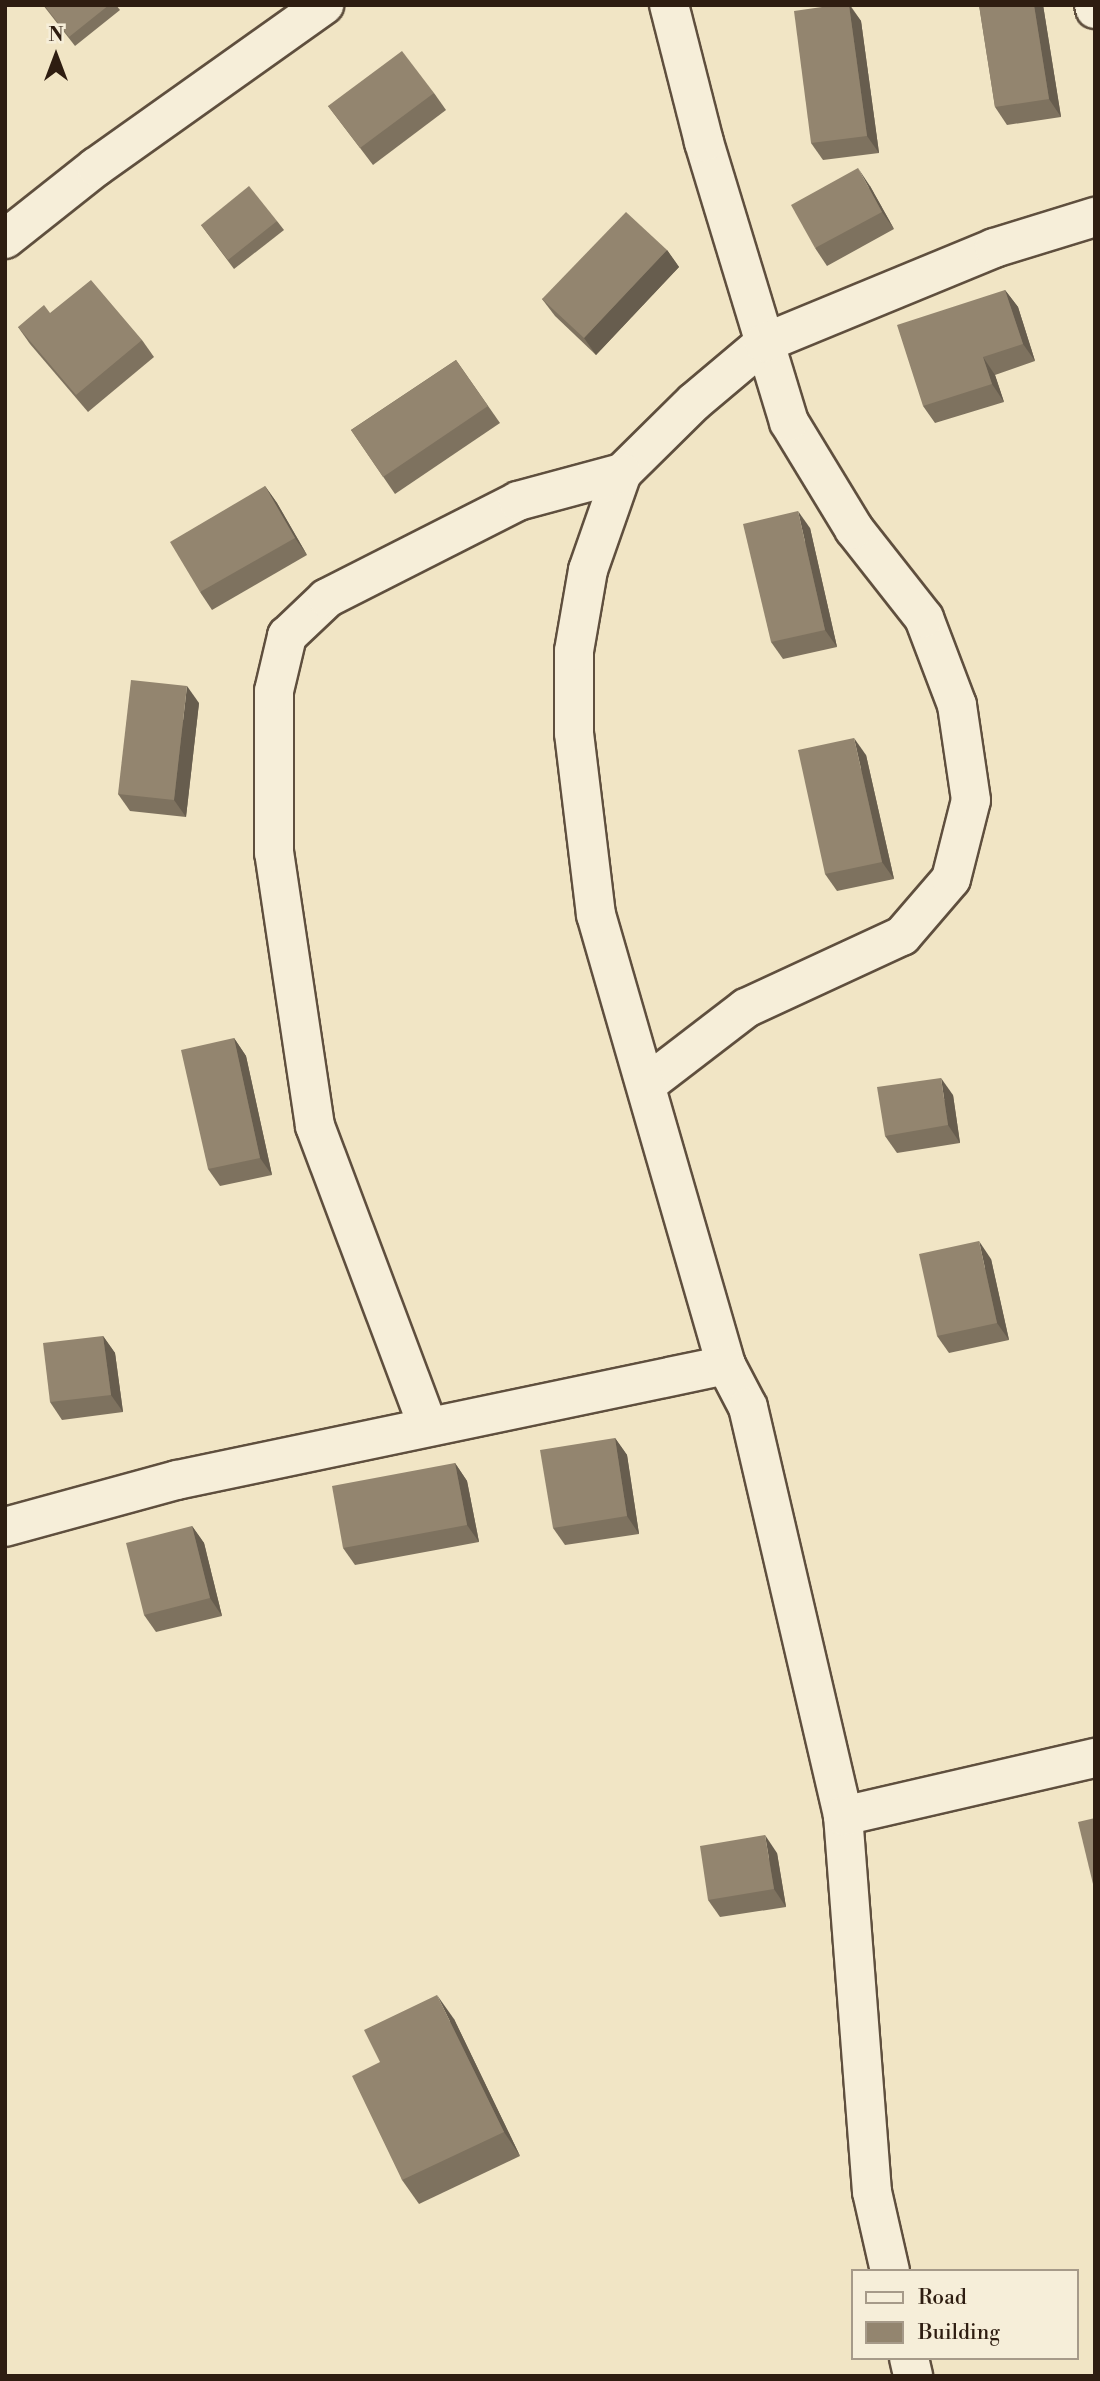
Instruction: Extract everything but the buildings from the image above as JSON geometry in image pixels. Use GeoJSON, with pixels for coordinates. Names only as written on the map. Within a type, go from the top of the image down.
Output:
{"type":"FeatureCollection","features":[{"type":"Feature","properties":{"kind":"street"},"geometry":{"type":"LineString","coordinates":[[5,239],[118,151],[324,5]]}},
{"type":"Feature","properties":{"kind":"street"},"geometry":{"type":"LineString","coordinates":[[647,1084],[746,1008],[902,936],[951,879],[971,800],[957,705],[923,618],[854,529],[789,422],[764,343],[669,5]]}},
{"type":"Feature","properties":{"kind":"street"},"geometry":{"type":"LineString","coordinates":[[890,2269],[872,2192],[843,1816],[748,1408],[726,1365],[596,915],[574,733],[574,651],[588,570],[622,473],[694,401],[764,343],[994,248],[1095,217]]}},
{"type":"Feature","properties":{"kind":"street"},"geometry":{"type":"LineString","coordinates":[[427,1424],[315,1126],[274,853],[274,691],[287,636],[327,598],[518,501],[622,473]]}},
{"type":"Feature","properties":{"kind":"street"},"geometry":{"type":"LineString","coordinates":[[5,1527],[177,1480],[427,1424],[726,1365]]}},
{"type":"Feature","properties":{"kind":"street"},"geometry":{"type":"LineString","coordinates":[[843,1816],[1095,1758]]}}]}
